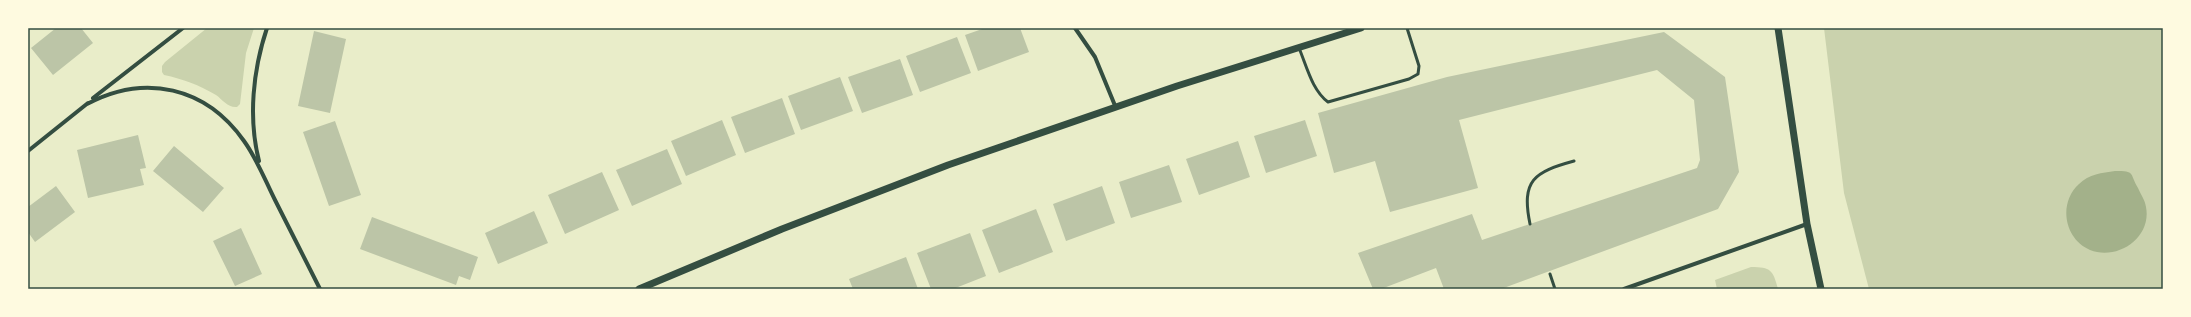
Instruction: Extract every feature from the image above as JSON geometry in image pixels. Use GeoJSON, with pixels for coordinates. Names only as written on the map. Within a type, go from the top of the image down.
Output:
{"type":"FeatureCollection","features":[{"type":"Feature","properties":{"kind":"street"},"geometry":{"type":"LineString","coordinates":[[28,152],[183,28]]}},
{"type":"Feature","properties":{"kind":"street"},"geometry":{"type":"LineString","coordinates":[[267,28],[259,58],[253,102],[255,146],[260,166],[270,191],[320,289]]}},
{"type":"Feature","properties":{"kind":"street"},"geometry":{"type":"LineString","coordinates":[[1075,28],[1095,57],[1116,108]]}},
{"type":"Feature","properties":{"kind":"street"},"geometry":{"type":"LineString","coordinates":[[639,289],[782,229],[940,168],[1298,47],[1361,28]]}},
{"type":"Feature","properties":{"kind":"street"},"geometry":{"type":"LineString","coordinates":[[1778,28],[1807,224],[1822,289]]}},
{"type":"Feature","properties":{"kind":"street"},"geometry":{"type":"LineString","coordinates":[[87,104],[104,95],[139,87],[159,88],[184,93],[219,112],[244,141],[260,166]]}},
{"type":"Feature","properties":{"kind":"street"},"geometry":{"type":"LineString","coordinates":[[1624,289],[1807,224]]}},
{"type":"Feature","properties":{"kind":"lane"},"geometry":{"type":"LineString","coordinates":[[1298,47],[1314,86],[1320,96],[1328,102],[1409,79],[1418,74],[1419,66],[1407,28]]}},
{"type":"Feature","properties":{"kind":"lane"},"geometry":{"type":"LineString","coordinates":[[1530,224],[1526,205],[1528,188],[1536,178],[1544,172],[1574,161]]}},
{"type":"Feature","properties":{"kind":"lane"},"geometry":{"type":"LineString","coordinates":[[1550,274],[1555,289]]}},
{"type":"Feature","properties":{"kind":"shaded area"},"geometry":{"type":"Polygon","coordinates":[[[207,28],[254,28],[246,53],[240,104],[237,107],[228,105],[216,95],[203,88],[184,80],[164,75],[162,72],[162,66],[165,62],[207,28]]]}},
{"type":"Feature","properties":{"kind":"shaded area"},"geometry":{"type":"Polygon","coordinates":[[[1824,28],[2163,28],[2163,289],[1869,289],[1844,193],[1824,28]]]}},
{"type":"Feature","properties":{"kind":"shaded area"},"geometry":{"type":"Polygon","coordinates":[[[2115,171],[2129,172],[2131,174],[2145,202],[2146,218],[2144,228],[2138,237],[2130,244],[2111,252],[2100,253],[2081,245],[2074,238],[2067,220],[2066,210],[2072,192],[2079,184],[2096,174],[2115,171]]]}},
{"type":"Feature","properties":{"kind":"shaded area"},"geometry":{"type":"Polygon","coordinates":[[[1751,267],[1763,268],[1770,271],[1773,274],[1778,289],[1717,289],[1715,280],[1751,267]]]}},
{"type":"Feature","properties":{"kind":"building"},"geometry":{"type":"Polygon","coordinates":[[[56,28],[81,28],[93,43],[53,75],[31,48],[56,28]]]}},
{"type":"Feature","properties":{"kind":"building"},"geometry":{"type":"Polygon","coordinates":[[[985,28],[1020,28],[1029,52],[978,71],[965,35],[985,28]]]}},
{"type":"Feature","properties":{"kind":"building"},"geometry":{"type":"Polygon","coordinates":[[[314,31],[346,39],[330,113],[298,106],[314,31]]]}},
{"type":"Feature","properties":{"kind":"building"},"geometry":{"type":"Polygon","coordinates":[[[1664,32],[1725,77],[1739,172],[1718,209],[1501,289],[1444,289],[1436,268],[1381,289],[1373,289],[1358,253],[1472,214],[1482,240],[1697,168],[1700,160],[1694,100],[1657,70],[1459,120],[1478,188],[1390,212],[1375,161],[1334,173],[1318,113],[1447,77],[1664,32]]]}},
{"type":"Feature","properties":{"kind":"building"},"geometry":{"type":"Polygon","coordinates":[[[957,37],[971,73],[920,92],[906,56],[957,37]]]}},
{"type":"Feature","properties":{"kind":"building"},"geometry":{"type":"Polygon","coordinates":[[[900,59],[913,95],[862,113],[848,77],[900,59]]]}},
{"type":"Feature","properties":{"kind":"building"},"geometry":{"type":"Polygon","coordinates":[[[840,77],[853,111],[801,130],[788,96],[840,77]]]}},
{"type":"Feature","properties":{"kind":"building"},"geometry":{"type":"Polygon","coordinates":[[[782,98],[795,134],[745,153],[731,117],[782,98]]]}},
{"type":"Feature","properties":{"kind":"building"},"geometry":{"type":"Polygon","coordinates":[[[722,120],[736,155],[686,176],[671,141],[722,120]]]}},
{"type":"Feature","properties":{"kind":"building"},"geometry":{"type":"Polygon","coordinates":[[[1305,120],[1317,156],[1266,173],[1254,136],[1305,120]]]}},
{"type":"Feature","properties":{"kind":"building"},"geometry":{"type":"Polygon","coordinates":[[[335,121],[361,195],[329,206],[303,132],[335,121]]]}},
{"type":"Feature","properties":{"kind":"building"},"geometry":{"type":"Polygon","coordinates":[[[138,135],[146,168],[140,169],[144,185],[88,198],[77,150],[138,135]]]}},
{"type":"Feature","properties":{"kind":"building"},"geometry":{"type":"Polygon","coordinates":[[[1238,141],[1250,177],[1199,195],[1186,159],[1238,141]]]}},
{"type":"Feature","properties":{"kind":"building"},"geometry":{"type":"Polygon","coordinates":[[[174,146],[224,188],[203,212],[153,171],[174,146]]]}},
{"type":"Feature","properties":{"kind":"building"},"geometry":{"type":"Polygon","coordinates":[[[667,149],[682,184],[632,206],[616,170],[667,149]]]}},
{"type":"Feature","properties":{"kind":"building"},"geometry":{"type":"Polygon","coordinates":[[[1169,165],[1182,202],[1131,218],[1119,182],[1169,165]]]}},
{"type":"Feature","properties":{"kind":"building"},"geometry":{"type":"Polygon","coordinates":[[[602,172],[619,210],[565,234],[548,195],[602,172]]]}},
{"type":"Feature","properties":{"kind":"building"},"geometry":{"type":"Polygon","coordinates":[[[56,186],[75,212],[35,242],[28,232],[28,207],[56,186]]]}},
{"type":"Feature","properties":{"kind":"building"},"geometry":{"type":"Polygon","coordinates":[[[1102,186],[1115,223],[1066,241],[1053,204],[1102,186]]]}},
{"type":"Feature","properties":{"kind":"building"},"geometry":{"type":"Polygon","coordinates":[[[1036,209],[1053,252],[999,273],[982,230],[1036,209]]]}},
{"type":"Feature","properties":{"kind":"building"},"geometry":{"type":"Polygon","coordinates":[[[534,211],[548,243],[498,264],[485,233],[534,211]]]}},
{"type":"Feature","properties":{"kind":"building"},"geometry":{"type":"Polygon","coordinates":[[[372,217],[478,257],[470,280],[459,276],[456,285],[360,249],[372,217]]]}},
{"type":"Feature","properties":{"kind":"building"},"geometry":{"type":"Polygon","coordinates":[[[241,228],[262,274],[235,286],[213,241],[241,228]]]}},
{"type":"Feature","properties":{"kind":"building"},"geometry":{"type":"Polygon","coordinates":[[[970,233],[986,276],[953,289],[931,289],[917,253],[970,233]]]}},
{"type":"Feature","properties":{"kind":"building"},"geometry":{"type":"Polygon","coordinates":[[[906,257],[918,289],[853,289],[849,279],[906,257]]]}}]}
